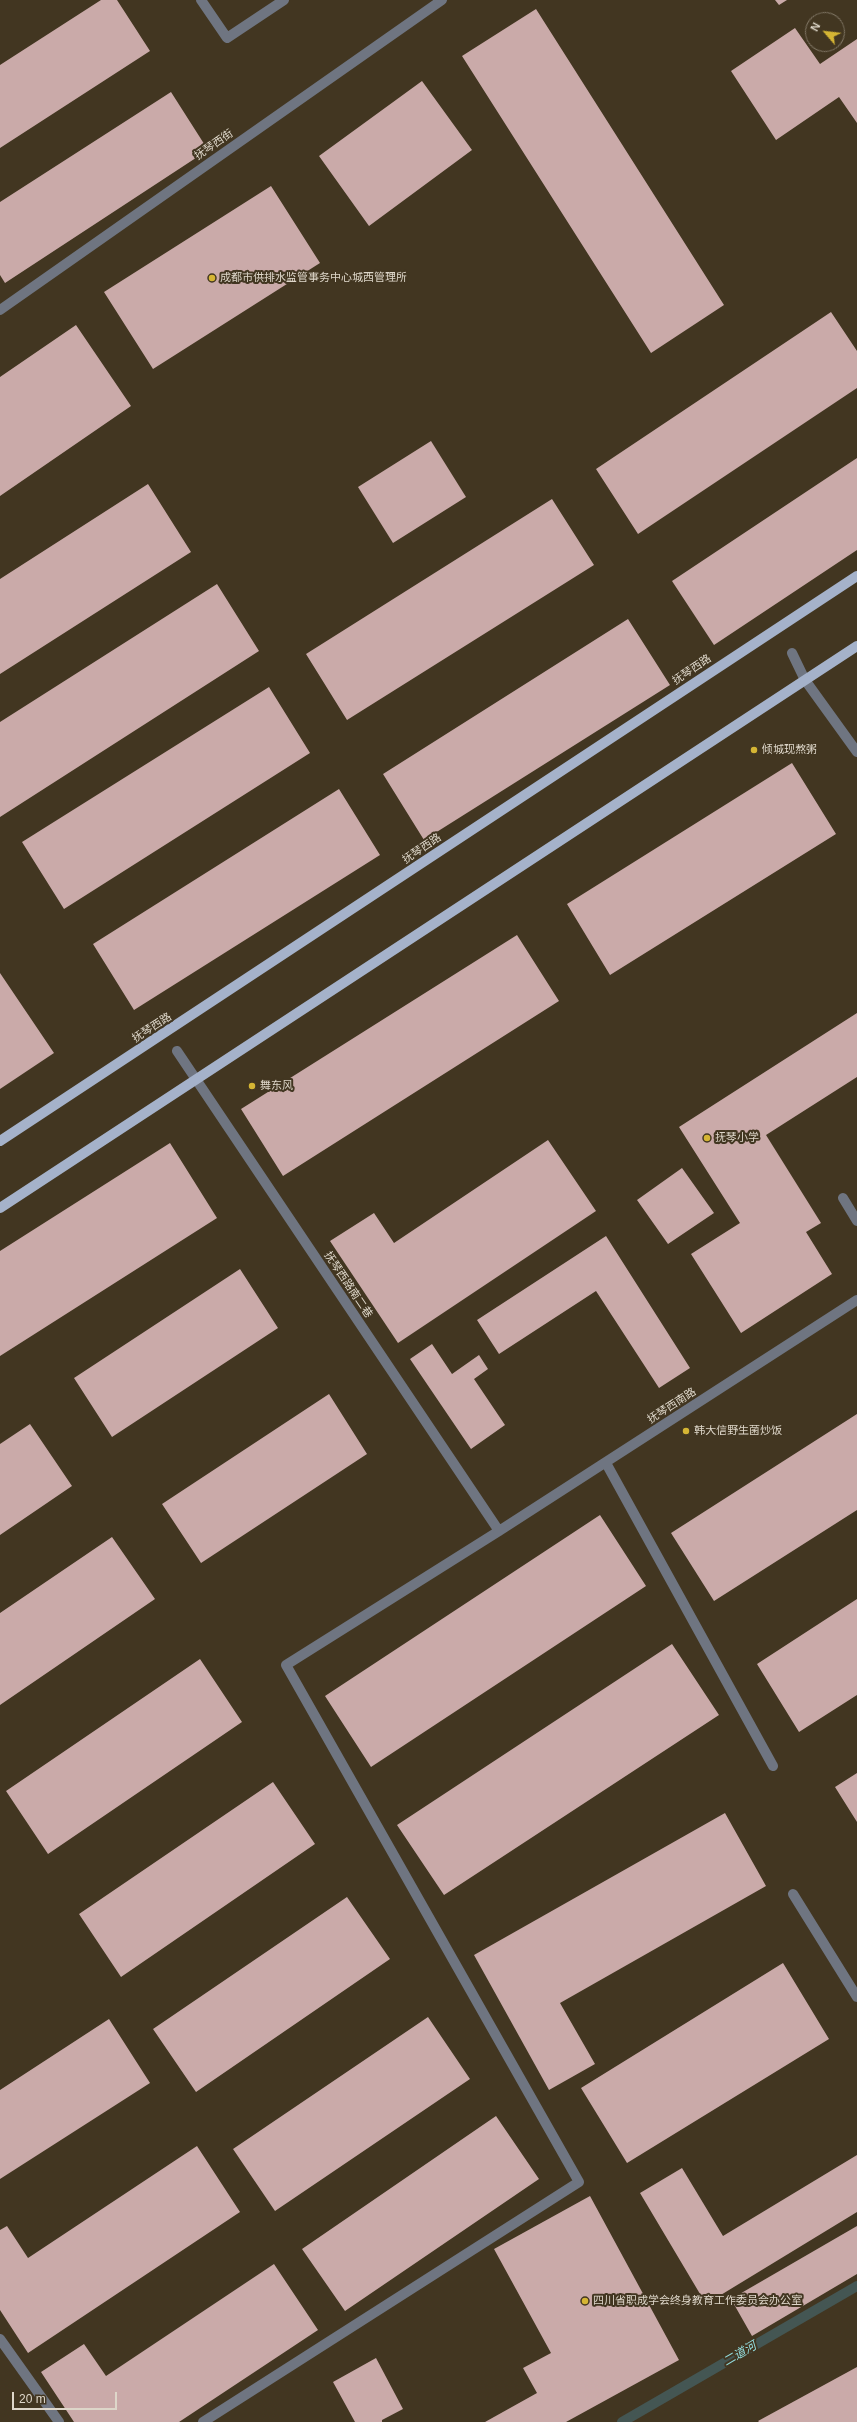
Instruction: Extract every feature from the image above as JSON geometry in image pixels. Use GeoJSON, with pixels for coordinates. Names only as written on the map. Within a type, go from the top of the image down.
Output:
{"type":"FeatureCollection","features":[{"type":"Feature","properties":{"kind":"main road","name":"抚琴西路"},"geometry":{"type":"LineString","coordinates":[[0,1141],[857,576]]}},
{"type":"Feature","properties":{"kind":"main road"},"geometry":{"type":"LineString","coordinates":[[0,1208],[857,646]]}},
{"type":"Feature","properties":{"kind":"street"},"geometry":{"type":"LineString","coordinates":[[201,0],[227,38],[284,0]]}},
{"type":"Feature","properties":{"kind":"street","name":"抚琴西街"},"geometry":{"type":"LineString","coordinates":[[0,308],[442,0]]}},
{"type":"Feature","properties":{"kind":"street"},"geometry":{"type":"LineString","coordinates":[[792,653],[805,680],[857,752]]}},
{"type":"Feature","properties":{"kind":"street","name":"抚琴西路南二巷"},"geometry":{"type":"LineString","coordinates":[[177,1051],[195,1080],[500,1531]]}},
{"type":"Feature","properties":{"kind":"street"},"geometry":{"type":"LineString","coordinates":[[843,1198],[857,1221]]}},
{"type":"Feature","properties":{"kind":"street","name":"抚琴西南路"},"geometry":{"type":"LineString","coordinates":[[202,2422],[579,2182],[286,1665],[500,1531],[857,1300]]}},
{"type":"Feature","properties":{"kind":"street"},"geometry":{"type":"LineString","coordinates":[[606,1463],[774,1766]]}},
{"type":"Feature","properties":{"kind":"street"},"geometry":{"type":"LineString","coordinates":[[793,1894],[857,1997]]}},
{"type":"Feature","properties":{"kind":"street"},"geometry":{"type":"LineString","coordinates":[[0,2339],[59,2422]]}},
{"type":"Feature","properties":{"kind":"building"},"geometry":{"type":"Polygon","coordinates":[[[101,0],[117,0],[150,51],[0,148],[0,65],[101,0]]]}},
{"type":"Feature","properties":{"kind":"building"},"geometry":{"type":"Polygon","coordinates":[[[775,0],[787,0],[779,5],[775,0]]]}},
{"type":"Feature","properties":{"kind":"building"},"geometry":{"type":"Polygon","coordinates":[[[536,9],[724,305],[651,353],[462,56],[536,9]]]}},
{"type":"Feature","properties":{"kind":"building"},"geometry":{"type":"Polygon","coordinates":[[[795,28],[805,42],[805,52],[812,52],[820,64],[838,52],[845,52],[845,47],[857,39],[857,123],[839,97],[776,140],[731,71],[795,28]]]}},
{"type":"Feature","properties":{"kind":"building"},"geometry":{"type":"Polygon","coordinates":[[[422,81],[472,150],[369,226],[319,156],[422,81]]]}},
{"type":"Feature","properties":{"kind":"building"},"geometry":{"type":"Polygon","coordinates":[[[171,92],[208,150],[5,283],[0,275],[0,202],[171,92]]]}},
{"type":"Feature","properties":{"kind":"building","name":"成都市供排水监管事务中心城西管理所"},"geometry":{"type":"Polygon","coordinates":[[[271,186],[320,263],[153,369],[104,292],[271,186]]]}},
{"type":"Feature","properties":{"kind":"building"},"geometry":{"type":"Polygon","coordinates":[[[831,312],[857,351],[857,388],[638,534],[596,469],[831,312]]]}},
{"type":"Feature","properties":{"kind":"building"},"geometry":{"type":"Polygon","coordinates":[[[76,325],[131,406],[0,496],[0,377],[76,325]]]}},
{"type":"Feature","properties":{"kind":"building"},"geometry":{"type":"Polygon","coordinates":[[[431,441],[466,497],[393,543],[358,487],[431,441]]]}},
{"type":"Feature","properties":{"kind":"building"},"geometry":{"type":"Polygon","coordinates":[[[857,458],[857,550],[714,645],[672,581],[857,458]]]}},
{"type":"Feature","properties":{"kind":"building"},"geometry":{"type":"Polygon","coordinates":[[[148,484],[191,552],[0,674],[0,579],[148,484]]]}},
{"type":"Feature","properties":{"kind":"building"},"geometry":{"type":"Polygon","coordinates":[[[552,499],[594,565],[347,720],[306,654],[552,499]]]}},
{"type":"Feature","properties":{"kind":"building"},"geometry":{"type":"Polygon","coordinates":[[[217,584],[259,651],[0,817],[0,722],[217,584]]]}},
{"type":"Feature","properties":{"kind":"building"},"geometry":{"type":"Polygon","coordinates":[[[628,619],[670,685],[424,840],[383,774],[628,619]]]}},
{"type":"Feature","properties":{"kind":"building"},"geometry":{"type":"Polygon","coordinates":[[[269,687],[310,753],[64,909],[22,842],[269,687]]]}},
{"type":"Feature","properties":{"kind":"building"},"geometry":{"type":"Polygon","coordinates":[[[792,763],[836,834],[610,975],[567,904],[792,763]]]}},
{"type":"Feature","properties":{"kind":"building"},"geometry":{"type":"Polygon","coordinates":[[[339,789],[380,855],[134,1010],[93,944],[339,789]]]}},
{"type":"Feature","properties":{"kind":"building"},"geometry":{"type":"Polygon","coordinates":[[[517,935],[559,1001],[283,1176],[241,1109],[517,935]]]}},
{"type":"Feature","properties":{"kind":"building"},"geometry":{"type":"Polygon","coordinates":[[[0,973],[54,1053],[0,1089],[0,973]]]}},
{"type":"Feature","properties":{"kind":"building"},"geometry":{"type":"Polygon","coordinates":[[[857,1013],[857,1077],[766,1135],[821,1223],[806,1232],[832,1274],[741,1333],[691,1254],[740,1223],[679,1127],[857,1013]]]}},
{"type":"Feature","properties":{"kind":"building"},"geometry":{"type":"Polygon","coordinates":[[[548,1140],[596,1211],[398,1343],[330,1241],[374,1213],[394,1243],[548,1140]]]}},
{"type":"Feature","properties":{"kind":"building"},"geometry":{"type":"Polygon","coordinates":[[[170,1143],[217,1218],[0,1356],[0,1251],[170,1143]]]}},
{"type":"Feature","properties":{"kind":"building"},"geometry":{"type":"Polygon","coordinates":[[[682,1168],[714,1213],[668,1244],[637,1200],[682,1168]]]}},
{"type":"Feature","properties":{"kind":"building"},"geometry":{"type":"Polygon","coordinates":[[[606,1236],[690,1368],[659,1388],[596,1291],[499,1354],[477,1320],[606,1236]]]}},
{"type":"Feature","properties":{"kind":"building"},"geometry":{"type":"Polygon","coordinates":[[[240,1269],[278,1328],[112,1437],[74,1378],[240,1269]]]}},
{"type":"Feature","properties":{"kind":"building"},"geometry":{"type":"Polygon","coordinates":[[[432,1344],[452,1374],[479,1355],[488,1369],[474,1379],[505,1425],[471,1449],[410,1359],[432,1344]]]}},
{"type":"Feature","properties":{"kind":"building"},"geometry":{"type":"Polygon","coordinates":[[[329,1394],[367,1454],[201,1563],[162,1504],[329,1394]]]}},
{"type":"Feature","properties":{"kind":"building"},"geometry":{"type":"Polygon","coordinates":[[[857,1414],[857,1510],[714,1601],[671,1533],[857,1414]]]}},
{"type":"Feature","properties":{"kind":"building"},"geometry":{"type":"Polygon","coordinates":[[[30,1424],[72,1486],[0,1535],[0,1444],[30,1424]]]}},
{"type":"Feature","properties":{"kind":"building"},"geometry":{"type":"Polygon","coordinates":[[[600,1515],[646,1586],[371,1767],[325,1696],[600,1515]]]}},
{"type":"Feature","properties":{"kind":"building"},"geometry":{"type":"Polygon","coordinates":[[[112,1537],[155,1599],[0,1705],[0,1613],[112,1537]]]}},
{"type":"Feature","properties":{"kind":"building"},"geometry":{"type":"Polygon","coordinates":[[[857,1599],[857,1695],[799,1732],[757,1664],[857,1599]]]}},
{"type":"Feature","properties":{"kind":"building"},"geometry":{"type":"Polygon","coordinates":[[[672,1644],[719,1715],[444,1895],[397,1825],[672,1644]]]}},
{"type":"Feature","properties":{"kind":"building"},"geometry":{"type":"Polygon","coordinates":[[[200,1659],[242,1722],[48,1854],[6,1791],[200,1659]]]}},
{"type":"Feature","properties":{"kind":"building"},"geometry":{"type":"Polygon","coordinates":[[[857,1773],[857,1822],[835,1787],[857,1773]]]}},
{"type":"Feature","properties":{"kind":"building"},"geometry":{"type":"Polygon","coordinates":[[[273,1782],[315,1844],[121,1977],[79,1914],[273,1782]]]}},
{"type":"Feature","properties":{"kind":"building"},"geometry":{"type":"Polygon","coordinates":[[[725,1813],[766,1886],[560,2003],[595,2064],[549,2090],[474,1955],[725,1813]]]}},
{"type":"Feature","properties":{"kind":"building"},"geometry":{"type":"Polygon","coordinates":[[[347,1897],[390,1959],[196,2092],[153,2029],[347,1897]]]}},
{"type":"Feature","properties":{"kind":"building"},"geometry":{"type":"Polygon","coordinates":[[[783,1963],[829,2039],[627,2163],[581,2088],[783,1963]]]}},
{"type":"Feature","properties":{"kind":"building"},"geometry":{"type":"Polygon","coordinates":[[[428,2017],[470,2079],[275,2211],[233,2149],[428,2017]]]}},
{"type":"Feature","properties":{"kind":"building"},"geometry":{"type":"Polygon","coordinates":[[[109,2019],[150,2083],[0,2179],[0,2090],[109,2019]]]}},
{"type":"Feature","properties":{"kind":"building"},"geometry":{"type":"Polygon","coordinates":[[[496,2116],[539,2179],[345,2311],[302,2249],[496,2116]]]}},
{"type":"Feature","properties":{"kind":"building"},"geometry":{"type":"Polygon","coordinates":[[[197,2146],[240,2212],[28,2353],[0,2310],[0,2230],[7,2226],[28,2258],[197,2146]]]}},
{"type":"Feature","properties":{"kind":"building"},"geometry":{"type":"Polygon","coordinates":[[[857,2155],[857,2212],[706,2304],[640,2193],[682,2168],[723,2236],[857,2155]]]}},
{"type":"Feature","properties":{"kind":"building","name":"四川省职成学会终身教育工作委员会办公室"},"geometry":{"type":"Polygon","coordinates":[[[590,2196],[679,2360],[566,2422],[485,2422],[537,2393],[523,2368],[551,2353],[494,2249],[590,2196]]]}},
{"type":"Feature","properties":{"kind":"building"},"geometry":{"type":"Polygon","coordinates":[[[857,2226],[857,2274],[752,2336],[731,2299],[857,2226]]]}},
{"type":"Feature","properties":{"kind":"building"},"geometry":{"type":"Polygon","coordinates":[[[274,2264],[318,2330],[179,2422],[74,2422],[41,2372],[84,2344],[106,2376],[274,2264]]]}},
{"type":"Feature","properties":{"kind":"building"},"geometry":{"type":"Polygon","coordinates":[[[376,2358],[403,2409],[382,2420],[382,2422],[355,2422],[333,2382],[376,2358]]]}},
{"type":"Feature","properties":{"kind":"building"},"geometry":{"type":"Polygon","coordinates":[[[857,2367],[857,2422],[758,2421],[857,2367]]]}},
{"type":"Feature","properties":{"kind":"waterway","name":"二道河"},"geometry":{"type":"LineString","coordinates":[[622,2422],[857,2286]]}},
{"type":"Feature","properties":{"kind":"place","name":"成都市供排水监管事务中心城西管理所"},"geometry":{"type":"Point","coordinates":[212,278]}},
{"type":"Feature","properties":{"kind":"place","name":"倾城现熬粥"},"geometry":{"type":"Point","coordinates":[754,750]}},
{"type":"Feature","properties":{"kind":"place","name":"舞东风"},"geometry":{"type":"Point","coordinates":[252,1086]}},
{"type":"Feature","properties":{"kind":"place","name":"抚琴小学"},"geometry":{"type":"Point","coordinates":[707,1138]}},
{"type":"Feature","properties":{"kind":"place","name":"韩大信野生菌炒饭"},"geometry":{"type":"Point","coordinates":[686,1431]}},
{"type":"Feature","properties":{"kind":"place","name":"四川省职成学会终身教育工作委员会办公室"},"geometry":{"type":"Point","coordinates":[585,2301]}}]}
